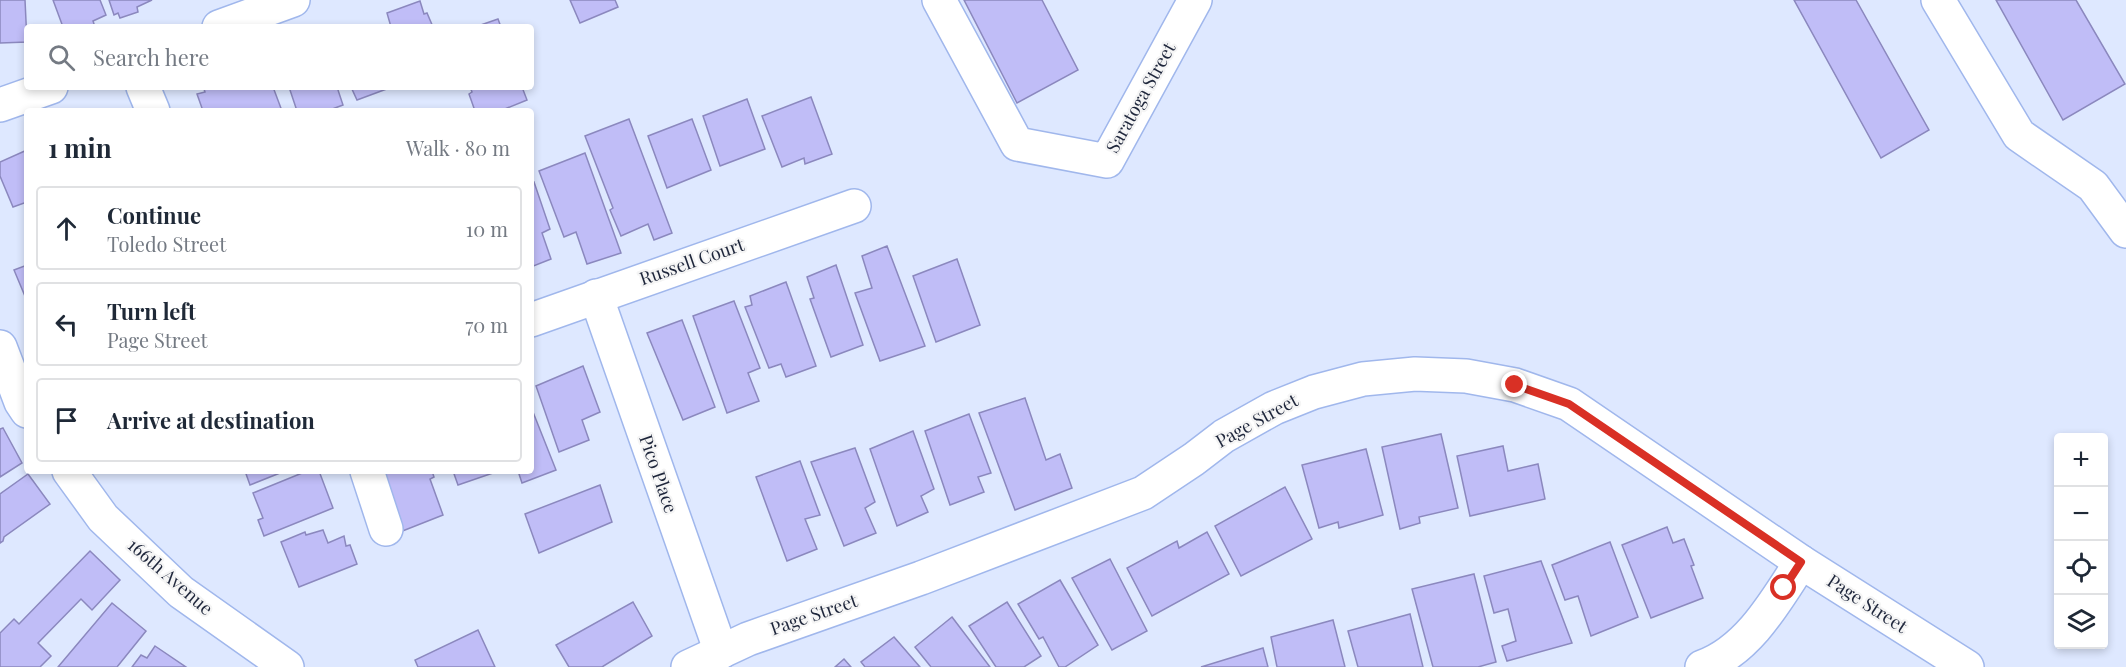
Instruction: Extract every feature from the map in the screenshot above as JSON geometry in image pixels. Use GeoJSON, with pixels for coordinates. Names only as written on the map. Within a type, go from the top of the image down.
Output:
{"type":"FeatureCollection","features":[{"type":"Feature","properties":{"kind":"street"},"geometry":{"type":"LineString","coordinates":[[227,24],[293,0]]}},
{"type":"Feature","properties":{"kind":"street","name":"Saratoga Street"},"geometry":{"type":"LineString","coordinates":[[939,0],[1017,144],[1107,161],[1195,0]]}},
{"type":"Feature","properties":{"kind":"street"},"geometry":{"type":"LineString","coordinates":[[1938,0],[2019,135],[2093,186],[2126,231]]}},
{"type":"Feature","properties":{"kind":"street"},"geometry":{"type":"LineString","coordinates":[[0,105],[42,90]]}},
{"type":"Feature","properties":{"kind":"street"},"geometry":{"type":"LineString","coordinates":[[144,90],[152,108]]}},
{"type":"Feature","properties":{"kind":"street","name":"Russell Court"},"geometry":{"type":"LineString","coordinates":[[534,320],[854,206]]}},
{"type":"Feature","properties":{"kind":"street","name":"Pico Place"},"geometry":{"type":"LineString","coordinates":[[596,296],[721,652]]}},
{"type":"Feature","properties":{"kind":"street"},"geometry":{"type":"LineString","coordinates":[[0,347],[24,406]]}},
{"type":"Feature","properties":{"kind":"street","name":"Page Street"},"geometry":{"type":"LineString","coordinates":[[688,667],[748,639],[921,578],[1143,493],[1224,436],[1284,404],[1314,392],[1363,379],[1415,374],[1466,376],[1515,385],[1569,404],[1801,562],[1967,667]]}},
{"type":"Feature","properties":{"kind":"street","name":"166th Avenue"},"geometry":{"type":"LineString","coordinates":[[71,474],[103,518],[181,592],[286,667]]}},
{"type":"Feature","properties":{"kind":"street"},"geometry":{"type":"LineString","coordinates":[[368,474],[386,529]]}},
{"type":"Feature","properties":{"kind":"street"},"geometry":{"type":"LineString","coordinates":[[1702,667],[1728,654],[1748,635],[1801,562]]}},
{"type":"Feature","properties":{"kind":"building"},"geometry":{"type":"Polygon","coordinates":[[[0,0],[25,0],[24,42],[0,43],[0,0]]]}},
{"type":"Feature","properties":{"kind":"building"},"geometry":{"type":"Polygon","coordinates":[[[53,0],[100,0],[106,15],[93,21],[94,24],[62,24],[53,0]]]}},
{"type":"Feature","properties":{"kind":"building"},"geometry":{"type":"Polygon","coordinates":[[[109,0],[152,0],[137,7],[138,12],[120,18],[118,13],[114,15],[109,0]]]}},
{"type":"Feature","properties":{"kind":"building"},"geometry":{"type":"Polygon","coordinates":[[[570,0],[615,0],[618,7],[580,23],[570,0]]]}},
{"type":"Feature","properties":{"kind":"building"},"geometry":{"type":"Polygon","coordinates":[[[964,0],[1042,0],[1078,70],[1017,103],[964,0]]]}},
{"type":"Feature","properties":{"kind":"building"},"geometry":{"type":"Polygon","coordinates":[[[1794,0],[1856,0],[1929,130],[1881,158],[1794,0]]]}},
{"type":"Feature","properties":{"kind":"building"},"geometry":{"type":"Polygon","coordinates":[[[1996,0],[2076,0],[2125,84],[2063,120],[1996,0]]]}},
{"type":"Feature","properties":{"kind":"building"},"geometry":{"type":"Polygon","coordinates":[[[420,1],[424,14],[427,13],[432,24],[390,24],[387,13],[420,1]]]}},
{"type":"Feature","properties":{"kind":"building"},"geometry":{"type":"Polygon","coordinates":[[[498,19],[500,24],[484,24],[498,19]]]}},
{"type":"Feature","properties":{"kind":"building"},"geometry":{"type":"Polygon","coordinates":[[[204,90],[274,90],[281,108],[202,108],[197,94],[205,92],[204,90]]]}},
{"type":"Feature","properties":{"kind":"building"},"geometry":{"type":"Polygon","coordinates":[[[290,90],[338,90],[343,105],[335,108],[296,108],[290,90]]]}},
{"type":"Feature","properties":{"kind":"building"},"geometry":{"type":"Polygon","coordinates":[[[352,90],[384,90],[357,100],[352,90]]]}},
{"type":"Feature","properties":{"kind":"building"},"geometry":{"type":"Polygon","coordinates":[[[471,90],[523,90],[527,100],[507,108],[474,108],[469,94],[471,90]]]}},
{"type":"Feature","properties":{"kind":"building"},"geometry":{"type":"Polygon","coordinates":[[[811,97],[832,154],[805,164],[804,158],[782,167],[762,116],[811,97]]]}},
{"type":"Feature","properties":{"kind":"building"},"geometry":{"type":"Polygon","coordinates":[[[747,99],[765,149],[720,166],[703,116],[747,99]]]}},
{"type":"Feature","properties":{"kind":"building"},"geometry":{"type":"Polygon","coordinates":[[[629,119],[672,233],[654,240],[648,224],[621,236],[610,210],[613,208],[585,136],[629,119]]]}},
{"type":"Feature","properties":{"kind":"building"},"geometry":{"type":"Polygon","coordinates":[[[692,119],[711,170],[667,188],[648,136],[692,119]]]}},
{"type":"Feature","properties":{"kind":"building"},"geometry":{"type":"Polygon","coordinates":[[[24,151],[24,203],[13,207],[0,176],[0,162],[24,151]]]}},
{"type":"Feature","properties":{"kind":"building"},"geometry":{"type":"Polygon","coordinates":[[[585,153],[621,253],[587,264],[576,232],[564,237],[539,171],[585,153]]]}},
{"type":"Feature","properties":{"kind":"building"},"geometry":{"type":"Polygon","coordinates":[[[534,182],[550,229],[542,233],[551,259],[534,266],[534,182]]]}},
{"type":"Feature","properties":{"kind":"building"},"geometry":{"type":"Polygon","coordinates":[[[887,246],[925,346],[880,361],[855,293],[872,288],[862,256],[887,246]]]}},
{"type":"Feature","properties":{"kind":"building"},"geometry":{"type":"Polygon","coordinates":[[[957,259],[980,325],[936,342],[913,276],[957,259]]]}},
{"type":"Feature","properties":{"kind":"building"},"geometry":{"type":"Polygon","coordinates":[[[836,265],[863,345],[831,357],[810,299],[814,298],[807,277],[836,265]]]}},
{"type":"Feature","properties":{"kind":"building"},"geometry":{"type":"Polygon","coordinates":[[[24,266],[24,294],[14,270],[24,266]]]}},
{"type":"Feature","properties":{"kind":"building"},"geometry":{"type":"Polygon","coordinates":[[[786,282],[816,366],[786,377],[781,364],[769,368],[745,307],[752,305],[750,296],[786,282]]]}},
{"type":"Feature","properties":{"kind":"building"},"geometry":{"type":"Polygon","coordinates":[[[734,301],[760,368],[748,373],[759,401],[727,413],[693,316],[734,301]]]}},
{"type":"Feature","properties":{"kind":"building"},"geometry":{"type":"Polygon","coordinates":[[[682,320],[715,407],[683,420],[647,333],[682,320]]]}},
{"type":"Feature","properties":{"kind":"building"},"geometry":{"type":"Polygon","coordinates":[[[583,366],[600,412],[582,420],[589,440],[559,452],[536,386],[583,366]]]}},
{"type":"Feature","properties":{"kind":"building"},"geometry":{"type":"Polygon","coordinates":[[[1025,398],[1046,460],[1060,454],[1072,488],[1015,510],[979,413],[1025,398]]]}},
{"type":"Feature","properties":{"kind":"building"},"geometry":{"type":"Polygon","coordinates":[[[969,414],[991,473],[978,477],[984,492],[950,505],[925,431],[969,414]]]}},
{"type":"Feature","properties":{"kind":"building"},"geometry":{"type":"Polygon","coordinates":[[[534,415],[556,470],[522,483],[519,474],[534,474],[534,415]]]}},
{"type":"Feature","properties":{"kind":"building"},"geometry":{"type":"Polygon","coordinates":[[[3,428],[22,463],[0,477],[0,429],[3,428]]]}},
{"type":"Feature","properties":{"kind":"building"},"geometry":{"type":"Polygon","coordinates":[[[913,431],[934,489],[921,496],[928,512],[897,526],[870,449],[913,431]]]}},
{"type":"Feature","properties":{"kind":"building"},"geometry":{"type":"Polygon","coordinates":[[[1441,434],[1458,508],[1419,517],[1420,523],[1400,529],[1382,447],[1441,434]]]}},
{"type":"Feature","properties":{"kind":"building"},"geometry":{"type":"Polygon","coordinates":[[[1503,446],[1508,471],[1538,464],[1545,499],[1470,516],[1457,456],[1503,446]]]}},
{"type":"Feature","properties":{"kind":"building"},"geometry":{"type":"Polygon","coordinates":[[[855,448],[875,502],[865,508],[876,533],[844,546],[811,462],[855,448]]]}},
{"type":"Feature","properties":{"kind":"building"},"geometry":{"type":"Polygon","coordinates":[[[1366,449],[1383,515],[1339,528],[1338,522],[1319,528],[1302,465],[1366,449]]]}},
{"type":"Feature","properties":{"kind":"building"},"geometry":{"type":"Polygon","coordinates":[[[800,461],[820,515],[805,519],[817,549],[787,561],[756,477],[800,461]]]}},
{"type":"Feature","properties":{"kind":"building"},"geometry":{"type":"Polygon","coordinates":[[[28,474],[50,504],[4,537],[0,543],[0,494],[28,474]]]}},
{"type":"Feature","properties":{"kind":"building"},"geometry":{"type":"Polygon","coordinates":[[[246,474],[278,474],[250,485],[246,474]]]}},
{"type":"Feature","properties":{"kind":"building"},"geometry":{"type":"Polygon","coordinates":[[[300,474],[320,474],[333,508],[264,536],[258,520],[263,518],[253,493],[300,474]]]}},
{"type":"Feature","properties":{"kind":"building"},"geometry":{"type":"Polygon","coordinates":[[[379,474],[433,474],[434,477],[430,479],[443,515],[400,532],[379,474]]]}},
{"type":"Feature","properties":{"kind":"building"},"geometry":{"type":"Polygon","coordinates":[[[454,474],[490,474],[458,485],[454,474]]]}},
{"type":"Feature","properties":{"kind":"building"},"geometry":{"type":"Polygon","coordinates":[[[600,485],[612,522],[539,553],[525,514],[600,485]]]}},
{"type":"Feature","properties":{"kind":"building"},"geometry":{"type":"Polygon","coordinates":[[[1285,487],[1312,539],[1241,576],[1215,526],[1285,487]]]}},
{"type":"Feature","properties":{"kind":"building"},"geometry":{"type":"Polygon","coordinates":[[[1667,527],[1673,543],[1684,539],[1703,598],[1651,618],[1622,545],[1667,527]]]}},
{"type":"Feature","properties":{"kind":"building"},"geometry":{"type":"Polygon","coordinates":[[[323,530],[328,543],[344,536],[346,546],[350,545],[357,564],[299,587],[281,542],[305,532],[306,535],[323,530]]]}},
{"type":"Feature","properties":{"kind":"building"},"geometry":{"type":"Polygon","coordinates":[[[1207,532],[1229,574],[1152,616],[1127,568],[1177,541],[1179,548],[1207,532]]]}},
{"type":"Feature","properties":{"kind":"building"},"geometry":{"type":"Polygon","coordinates":[[[1610,542],[1638,617],[1591,636],[1578,596],[1565,600],[1552,565],[1610,542]]]}},
{"type":"Feature","properties":{"kind":"building"},"geometry":{"type":"Polygon","coordinates":[[[90,551],[120,580],[92,610],[81,599],[38,643],[51,656],[40,667],[0,667],[0,633],[14,619],[19,624],[90,551]]]}},
{"type":"Feature","properties":{"kind":"building"},"geometry":{"type":"Polygon","coordinates":[[[1110,559],[1147,631],[1112,650],[1072,578],[1110,559]]]}},
{"type":"Feature","properties":{"kind":"building"},"geometry":{"type":"Polygon","coordinates":[[[1541,561],[1572,643],[1507,661],[1502,646],[1516,641],[1508,609],[1494,613],[1484,576],[1541,561]]]}},
{"type":"Feature","properties":{"kind":"building"},"geometry":{"type":"Polygon","coordinates":[[[1474,574],[1496,662],[1478,667],[1433,667],[1412,589],[1474,574]]]}},
{"type":"Feature","properties":{"kind":"building"},"geometry":{"type":"Polygon","coordinates":[[[1060,580],[1098,645],[1065,667],[1059,667],[1043,637],[1039,639],[1018,604],[1060,580]]]}},
{"type":"Feature","properties":{"kind":"building"},"geometry":{"type":"Polygon","coordinates":[[[633,602],[652,636],[602,667],[569,667],[556,645],[633,602]]]}},
{"type":"Feature","properties":{"kind":"building"},"geometry":{"type":"Polygon","coordinates":[[[1007,602],[1041,656],[1024,667],[996,667],[969,626],[1007,602]]]}},
{"type":"Feature","properties":{"kind":"building"},"geometry":{"type":"Polygon","coordinates":[[[112,603],[146,631],[117,667],[58,667],[112,603]]]}},
{"type":"Feature","properties":{"kind":"building"},"geometry":{"type":"Polygon","coordinates":[[[1410,614],[1423,667],[1358,667],[1348,631],[1410,614]]]}},
{"type":"Feature","properties":{"kind":"building"},"geometry":{"type":"Polygon","coordinates":[[[952,617],[990,667],[931,667],[915,647],[952,617]]]}},
{"type":"Feature","properties":{"kind":"building"},"geometry":{"type":"Polygon","coordinates":[[[1333,620],[1345,667],[1277,667],[1271,637],[1333,620]]]}},
{"type":"Feature","properties":{"kind":"building"},"geometry":{"type":"Polygon","coordinates":[[[478,630],[495,667],[418,667],[415,660],[478,630]]]}},
{"type":"Feature","properties":{"kind":"building"},"geometry":{"type":"Polygon","coordinates":[[[894,637],[920,667],[865,667],[861,662],[894,637]]]}},
{"type":"Feature","properties":{"kind":"building"},"geometry":{"type":"Polygon","coordinates":[[[155,646],[186,667],[132,667],[141,655],[147,658],[155,646]]]}},
{"type":"Feature","properties":{"kind":"building"},"geometry":{"type":"Polygon","coordinates":[[[1263,648],[1268,667],[1201,667],[1263,648]]]}},
{"type":"Feature","properties":{"kind":"building"},"geometry":{"type":"Polygon","coordinates":[[[844,659],[851,667],[835,667],[844,659]]]}},
{"type":"Feature","properties":{"kind":"route"},"geometry":{"type":"LineString","coordinates":[[1515,385],[1569,404],[1801,562],[1784,588]]}}]}
